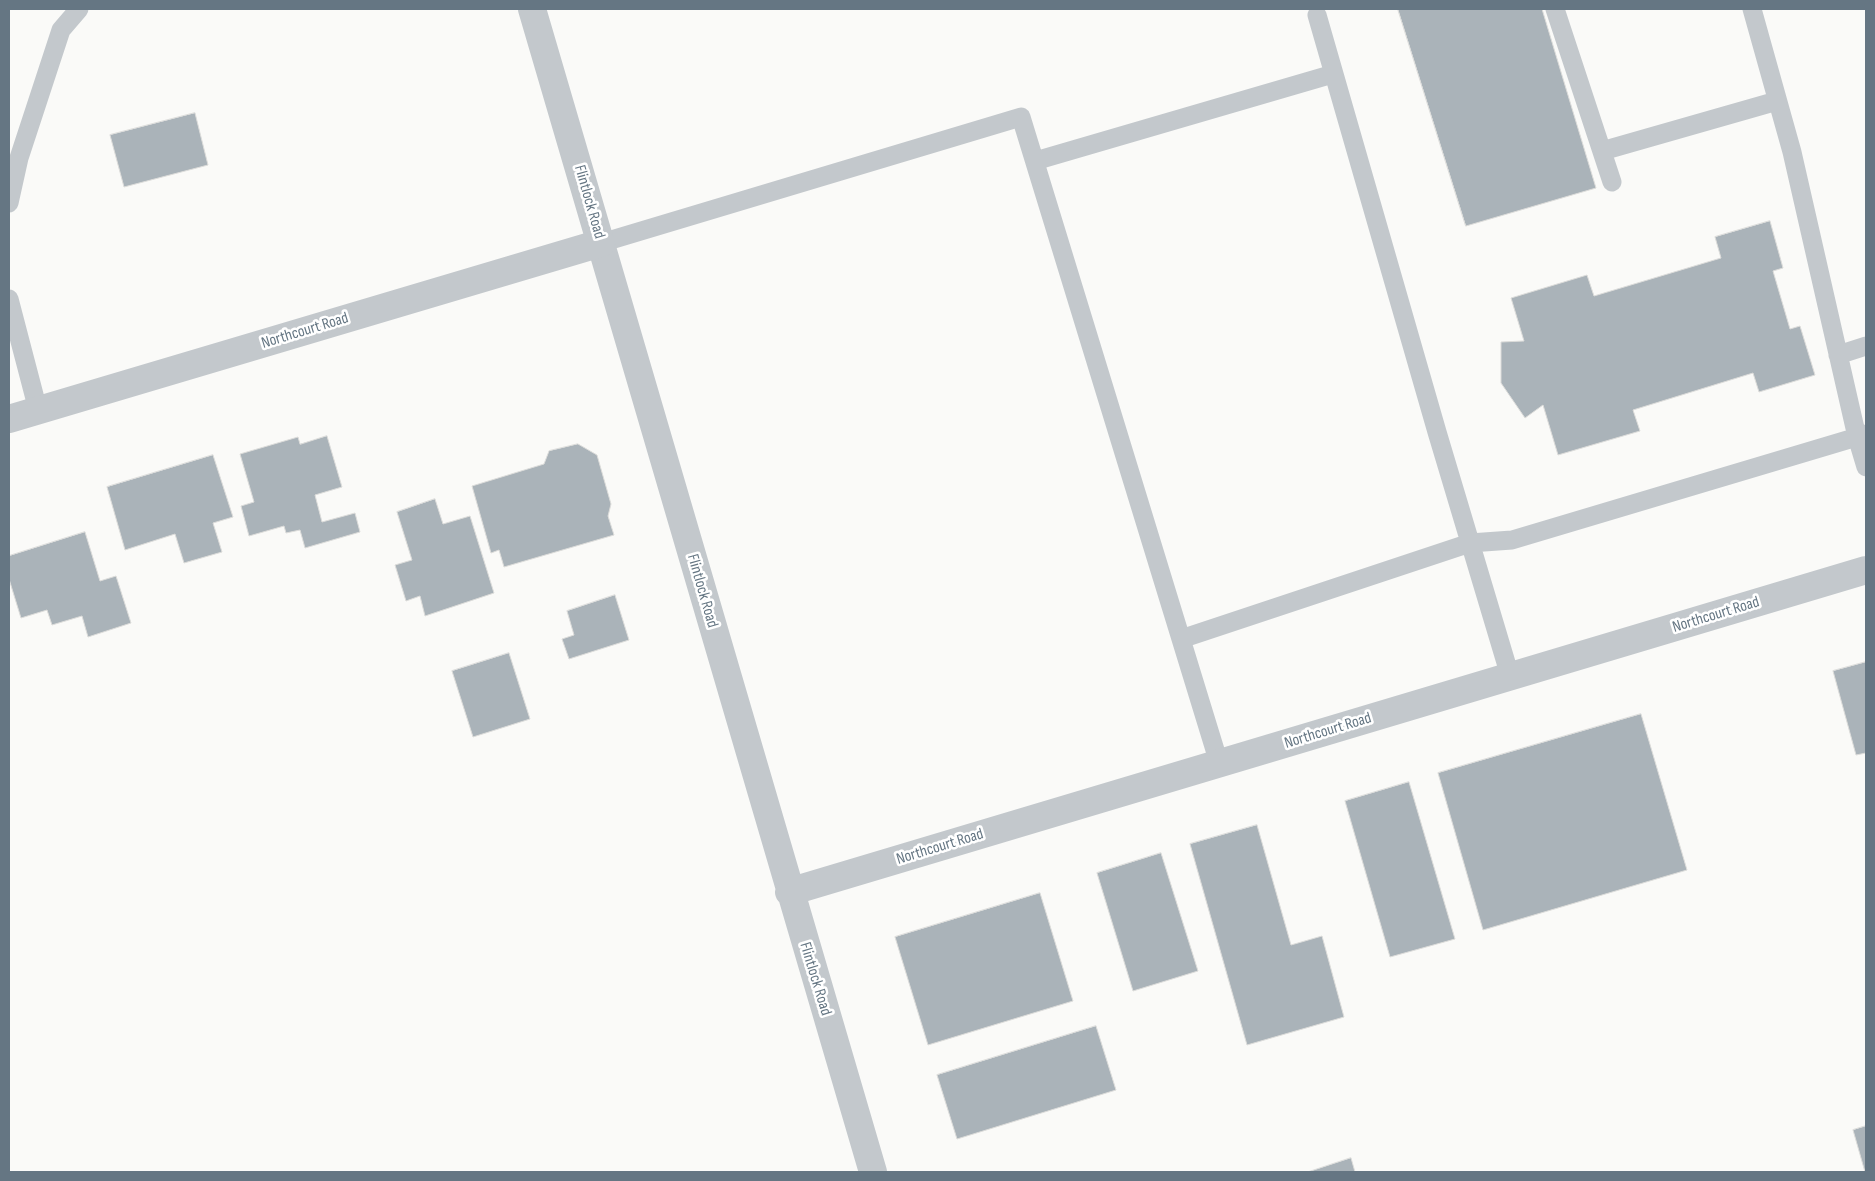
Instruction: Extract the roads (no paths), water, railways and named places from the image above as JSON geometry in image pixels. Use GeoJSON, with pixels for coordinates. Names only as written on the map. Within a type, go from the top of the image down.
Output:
{"type":"FeatureCollection","features":[{"type":"Feature","properties":{"kind":"street","name":"Flintlock Road"},"geometry":{"type":"LineString","coordinates":[[532,9],[872,1172]]}},
{"type":"Feature","properties":{"kind":"street","name":"Northcourt Road"},"geometry":{"type":"LineString","coordinates":[[9,419],[601,243]]}},
{"type":"Feature","properties":{"kind":"street","name":"Northcourt Road"},"geometry":{"type":"LineString","coordinates":[[789,892],[1866,570]]}},
{"type":"Feature","properties":{"kind":"lane"},"geometry":{"type":"LineString","coordinates":[[9,203],[19,158],[61,30],[79,9]]}},
{"type":"Feature","properties":{"kind":"lane"},"geometry":{"type":"LineString","coordinates":[[1554,9],[1612,182]]}},
{"type":"Feature","properties":{"kind":"lane"},"geometry":{"type":"LineString","coordinates":[[1752,9],[1792,152],[1838,355],[1862,436],[1866,467]]}},
{"type":"Feature","properties":{"kind":"lane"},"geometry":{"type":"LineString","coordinates":[[1317,15],[1510,676]]}},
{"type":"Feature","properties":{"kind":"lane"},"geometry":{"type":"LineString","coordinates":[[1035,161],[1334,74]]}},
{"type":"Feature","properties":{"kind":"lane"},"geometry":{"type":"LineString","coordinates":[[1602,151],[1778,101]]}},
{"type":"Feature","properties":{"kind":"lane"},"geometry":{"type":"LineString","coordinates":[[601,243],[1021,117],[1219,763]]}},
{"type":"Feature","properties":{"kind":"lane"},"geometry":{"type":"LineString","coordinates":[[9,299],[38,410]]}},
{"type":"Feature","properties":{"kind":"lane"},"geometry":{"type":"LineString","coordinates":[[1838,355],[1866,346]]}},
{"type":"Feature","properties":{"kind":"lane"},"geometry":{"type":"LineString","coordinates":[[1181,639],[1470,542],[1512,540],[1862,436]]}}]}
